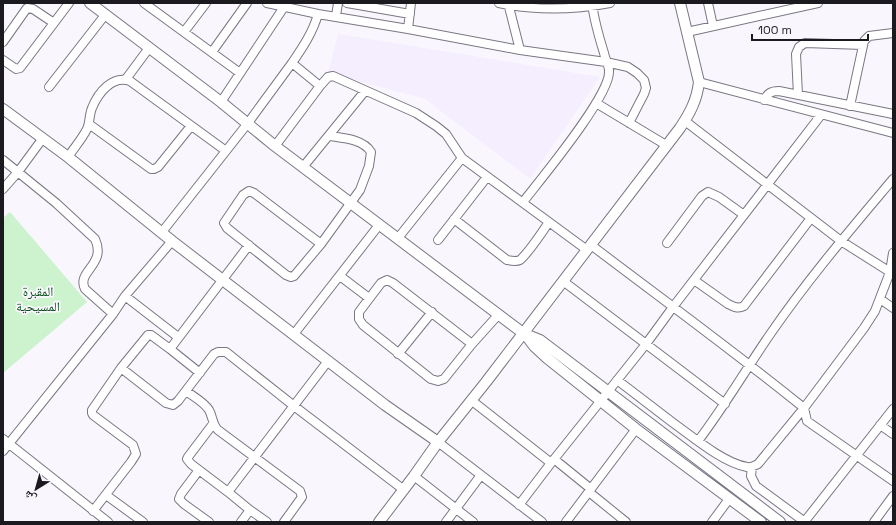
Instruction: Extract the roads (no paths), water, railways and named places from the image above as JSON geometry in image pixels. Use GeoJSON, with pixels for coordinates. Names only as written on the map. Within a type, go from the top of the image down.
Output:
{"type":"FeatureCollection","features":[{"type":"Feature","properties":{"kind":"main road"},"geometry":{"type":"LineString","coordinates":[[90,3],[221,102],[303,168],[499,314],[523,333],[534,346],[636,429],[761,522]]}},
{"type":"Feature","properties":{"kind":"main road"},"geometry":{"type":"LineString","coordinates":[[379,522],[438,442],[472,400],[685,121],[698,95],[699,82],[680,3]]}},
{"type":"Feature","properties":{"kind":"main road"},"geometry":{"type":"LineString","coordinates":[[3,109],[68,157],[172,241],[385,405],[438,442]]}},
{"type":"Feature","properties":{"kind":"main road"},"geometry":{"type":"LineString","coordinates":[[523,333],[540,340],[780,522]]}},
{"type":"Feature","properties":{"kind":"street"},"geometry":{"type":"LineString","coordinates":[[3,60],[16,69],[20,68],[70,3]]}},
{"type":"Feature","properties":{"kind":"street"},"geometry":{"type":"LineString","coordinates":[[145,3],[240,73]]}},
{"type":"Feature","properties":{"kind":"street"},"geometry":{"type":"LineString","coordinates":[[184,32],[206,3]]}},
{"type":"Feature","properties":{"kind":"street"},"geometry":{"type":"LineString","coordinates":[[212,52],[248,3]]}},
{"type":"Feature","properties":{"kind":"street"},"geometry":{"type":"LineString","coordinates":[[267,3],[285,5],[318,14],[408,28],[520,50],[606,62],[628,67],[644,80],[646,88],[629,123]]}},
{"type":"Feature","properties":{"kind":"street"},"geometry":{"type":"LineString","coordinates":[[336,16],[338,3]]}},
{"type":"Feature","properties":{"kind":"street"},"geometry":{"type":"LineString","coordinates":[[347,3],[410,14]]}},
{"type":"Feature","properties":{"kind":"street"},"geometry":{"type":"LineString","coordinates":[[408,28],[411,3]]}},
{"type":"Feature","properties":{"kind":"street"},"geometry":{"type":"LineString","coordinates":[[499,3],[544,9],[566,9],[610,3]]}},
{"type":"Feature","properties":{"kind":"street"},"geometry":{"type":"LineString","coordinates":[[708,3],[713,26]]}},
{"type":"Feature","properties":{"kind":"street"},"geometry":{"type":"LineString","coordinates":[[687,32],[818,3]]}},
{"type":"Feature","properties":{"kind":"street"},"geometry":{"type":"LineString","coordinates":[[508,4],[520,50]]}},
{"type":"Feature","properties":{"kind":"street"},"geometry":{"type":"LineString","coordinates":[[221,102],[285,5]]}},
{"type":"Feature","properties":{"kind":"street"},"geometry":{"type":"LineString","coordinates":[[523,202],[596,103],[609,77],[609,70],[592,5]]}},
{"type":"Feature","properties":{"kind":"street"},"geometry":{"type":"LineString","coordinates":[[3,42],[27,8],[33,9],[54,23]]}},
{"type":"Feature","properties":{"kind":"street"},"geometry":{"type":"LineString","coordinates":[[162,232],[248,123],[305,45],[314,28],[318,14]]}},
{"type":"Feature","properties":{"kind":"street"},"geometry":{"type":"LineString","coordinates":[[49,87],[106,15]]}},
{"type":"Feature","properties":{"kind":"street"},"geometry":{"type":"LineString","coordinates":[[850,106],[862,44],[869,36],[893,33]]}},
{"type":"Feature","properties":{"kind":"street"},"geometry":{"type":"LineString","coordinates":[[798,95],[796,54],[799,47],[805,43],[862,44]]}},
{"type":"Feature","properties":{"kind":"street"},"geometry":{"type":"LineString","coordinates":[[126,79],[149,48]]}},
{"type":"Feature","properties":{"kind":"street"},"geometry":{"type":"LineString","coordinates":[[292,63],[320,86]]}},
{"type":"Feature","properties":{"kind":"street"},"geometry":{"type":"LineString","coordinates":[[275,146],[328,77],[333,76],[416,113],[446,134],[462,158],[549,222],[589,247],[673,307],[750,364],[804,408],[807,420],[893,481]]}},
{"type":"Feature","properties":{"kind":"street"},"geometry":{"type":"LineString","coordinates":[[68,157],[86,131],[92,109],[103,91],[114,80],[126,79],[226,151]]}},
{"type":"Feature","properties":{"kind":"street"},"geometry":{"type":"LineString","coordinates":[[699,82],[893,133]]}},
{"type":"Feature","properties":{"kind":"street"},"geometry":{"type":"LineString","coordinates":[[303,168],[365,91]]}},
{"type":"Feature","properties":{"kind":"street"},"geometry":{"type":"LineString","coordinates":[[764,100],[772,91],[779,91],[893,114]]}},
{"type":"Feature","properties":{"kind":"street"},"geometry":{"type":"LineString","coordinates":[[596,103],[666,145]]}},
{"type":"Feature","properties":{"kind":"street"},"geometry":{"type":"LineString","coordinates":[[519,505],[552,461],[602,401],[821,115]]}},
{"type":"Feature","properties":{"kind":"street"},"geometry":{"type":"LineString","coordinates":[[685,121],[841,241],[891,273]]}},
{"type":"Feature","properties":{"kind":"street"},"geometry":{"type":"LineString","coordinates":[[89,124],[151,169],[158,167],[191,126]]}},
{"type":"Feature","properties":{"kind":"street"},"geometry":{"type":"LineString","coordinates":[[321,244],[254,193],[249,191],[243,195],[224,223],[226,228],[286,275],[294,276],[321,244],[360,190],[369,166],[371,152],[365,145],[359,142],[330,136]]}},
{"type":"Feature","properties":{"kind":"street"},"geometry":{"type":"LineString","coordinates":[[3,189],[18,172],[43,138]]}},
{"type":"Feature","properties":{"kind":"street"},"geometry":{"type":"LineString","coordinates":[[398,238],[462,158]]}},
{"type":"Feature","properties":{"kind":"street"},"geometry":{"type":"LineString","coordinates":[[3,160],[56,203],[95,239],[98,247],[98,254],[82,284],[85,289],[113,314]]}},
{"type":"Feature","properties":{"kind":"street"},"geometry":{"type":"LineString","coordinates":[[438,240],[487,177]]}},
{"type":"Feature","properties":{"kind":"street"},"geometry":{"type":"LineString","coordinates":[[698,441],[725,404],[772,332],[841,241],[893,179]]}},
{"type":"Feature","properties":{"kind":"street"},"geometry":{"type":"LineString","coordinates":[[667,243],[702,196],[708,192],[719,197],[744,215]]}},
{"type":"Feature","properties":{"kind":"street"},"geometry":{"type":"LineString","coordinates":[[694,280],[728,304],[740,308],[744,306],[811,218]]}},
{"type":"Feature","properties":{"kind":"street"},"geometry":{"type":"LineString","coordinates":[[454,219],[508,260],[514,262],[519,260],[525,254],[549,222]]}},
{"type":"Feature","properties":{"kind":"street"},"geometry":{"type":"LineString","coordinates":[[294,334],[379,225]]}},
{"type":"Feature","properties":{"kind":"street"},"geometry":{"type":"LineString","coordinates":[[3,451],[6,442],[113,314],[125,296],[172,241]]}},
{"type":"Feature","properties":{"kind":"street"},"geometry":{"type":"LineString","coordinates":[[170,348],[249,245]]}},
{"type":"Feature","properties":{"kind":"street"},"geometry":{"type":"LineString","coordinates":[[617,380],[698,441],[721,456],[735,463],[752,467],[758,464],[765,457],[864,328],[875,311],[891,273],[893,253]]}},
{"type":"Feature","properties":{"kind":"street"},"geometry":{"type":"LineString","coordinates":[[340,276],[369,298]]}},
{"type":"Feature","properties":{"kind":"street"},"geometry":{"type":"LineString","coordinates":[[472,344],[432,312],[387,280],[381,283],[359,312],[360,322],[431,379],[438,381],[444,379],[472,344],[499,314]]}},
{"type":"Feature","properties":{"kind":"street"},"geometry":{"type":"LineString","coordinates":[[563,281],[725,404]]}},
{"type":"Feature","properties":{"kind":"street"},"geometry":{"type":"LineString","coordinates":[[125,296],[178,337]]}},
{"type":"Feature","properties":{"kind":"street"},"geometry":{"type":"LineString","coordinates":[[880,299],[893,308]]}},
{"type":"Feature","properties":{"kind":"street"},"geometry":{"type":"LineString","coordinates":[[398,354],[432,312]]}},
{"type":"Feature","properties":{"kind":"street"},"geometry":{"type":"LineString","coordinates":[[93,510],[136,454],[133,445],[92,413],[94,406],[121,368],[148,335],[151,335],[200,372]]}},
{"type":"Feature","properties":{"kind":"street"},"geometry":{"type":"LineString","coordinates":[[121,368],[170,405],[175,404],[218,352],[226,352],[404,490]]}},
{"type":"Feature","properties":{"kind":"street"},"geometry":{"type":"LineString","coordinates":[[228,492],[328,361]]}},
{"type":"Feature","properties":{"kind":"street"},"geometry":{"type":"LineString","coordinates":[[186,391],[207,407],[213,424],[218,430],[300,491],[302,494],[301,499],[284,522]]}},
{"type":"Feature","properties":{"kind":"street"},"geometry":{"type":"LineString","coordinates":[[472,400],[590,490],[626,522]]}},
{"type":"Feature","properties":{"kind":"street"},"geometry":{"type":"LineString","coordinates":[[752,467],[751,476],[756,486],[805,522],[893,409]]}},
{"type":"Feature","properties":{"kind":"street"},"geometry":{"type":"LineString","coordinates":[[213,424],[188,457],[189,462],[267,522]]}},
{"type":"Feature","properties":{"kind":"street"},"geometry":{"type":"LineString","coordinates":[[880,425],[893,434]]}},
{"type":"Feature","properties":{"kind":"street"},"geometry":{"type":"LineString","coordinates":[[566,522],[636,429]]}},
{"type":"Feature","properties":{"kind":"street"},"geometry":{"type":"LineString","coordinates":[[6,442],[93,510],[106,522]]}},
{"type":"Feature","properties":{"kind":"street"},"geometry":{"type":"LineString","coordinates":[[438,442],[542,522]]}},
{"type":"Feature","properties":{"kind":"street"},"geometry":{"type":"LineString","coordinates":[[199,470],[179,499],[209,522]]}},
{"type":"Feature","properties":{"kind":"street"},"geometry":{"type":"LineString","coordinates":[[446,522],[481,475]]}},
{"type":"Feature","properties":{"kind":"street"},"geometry":{"type":"LineString","coordinates":[[414,476],[472,522]]}},
{"type":"Feature","properties":{"kind":"street"},"geometry":{"type":"LineString","coordinates":[[106,495],[143,522]]}},
{"type":"Feature","properties":{"kind":"street"},"geometry":{"type":"LineString","coordinates":[[874,522],[893,496]]}},
{"type":"Feature","properties":{"kind":"street"},"geometry":{"type":"LineString","coordinates":[[712,522],[729,499]]}},
{"type":"Feature","properties":{"kind":"street"},"geometry":{"type":"LineString","coordinates":[[241,522],[250,510]]}},
{"type":"Feature","properties":{"kind":"park label","name":"المقبرة المسيحية"},"geometry":{"type":"Point","coordinates":[38,298]}}]}
